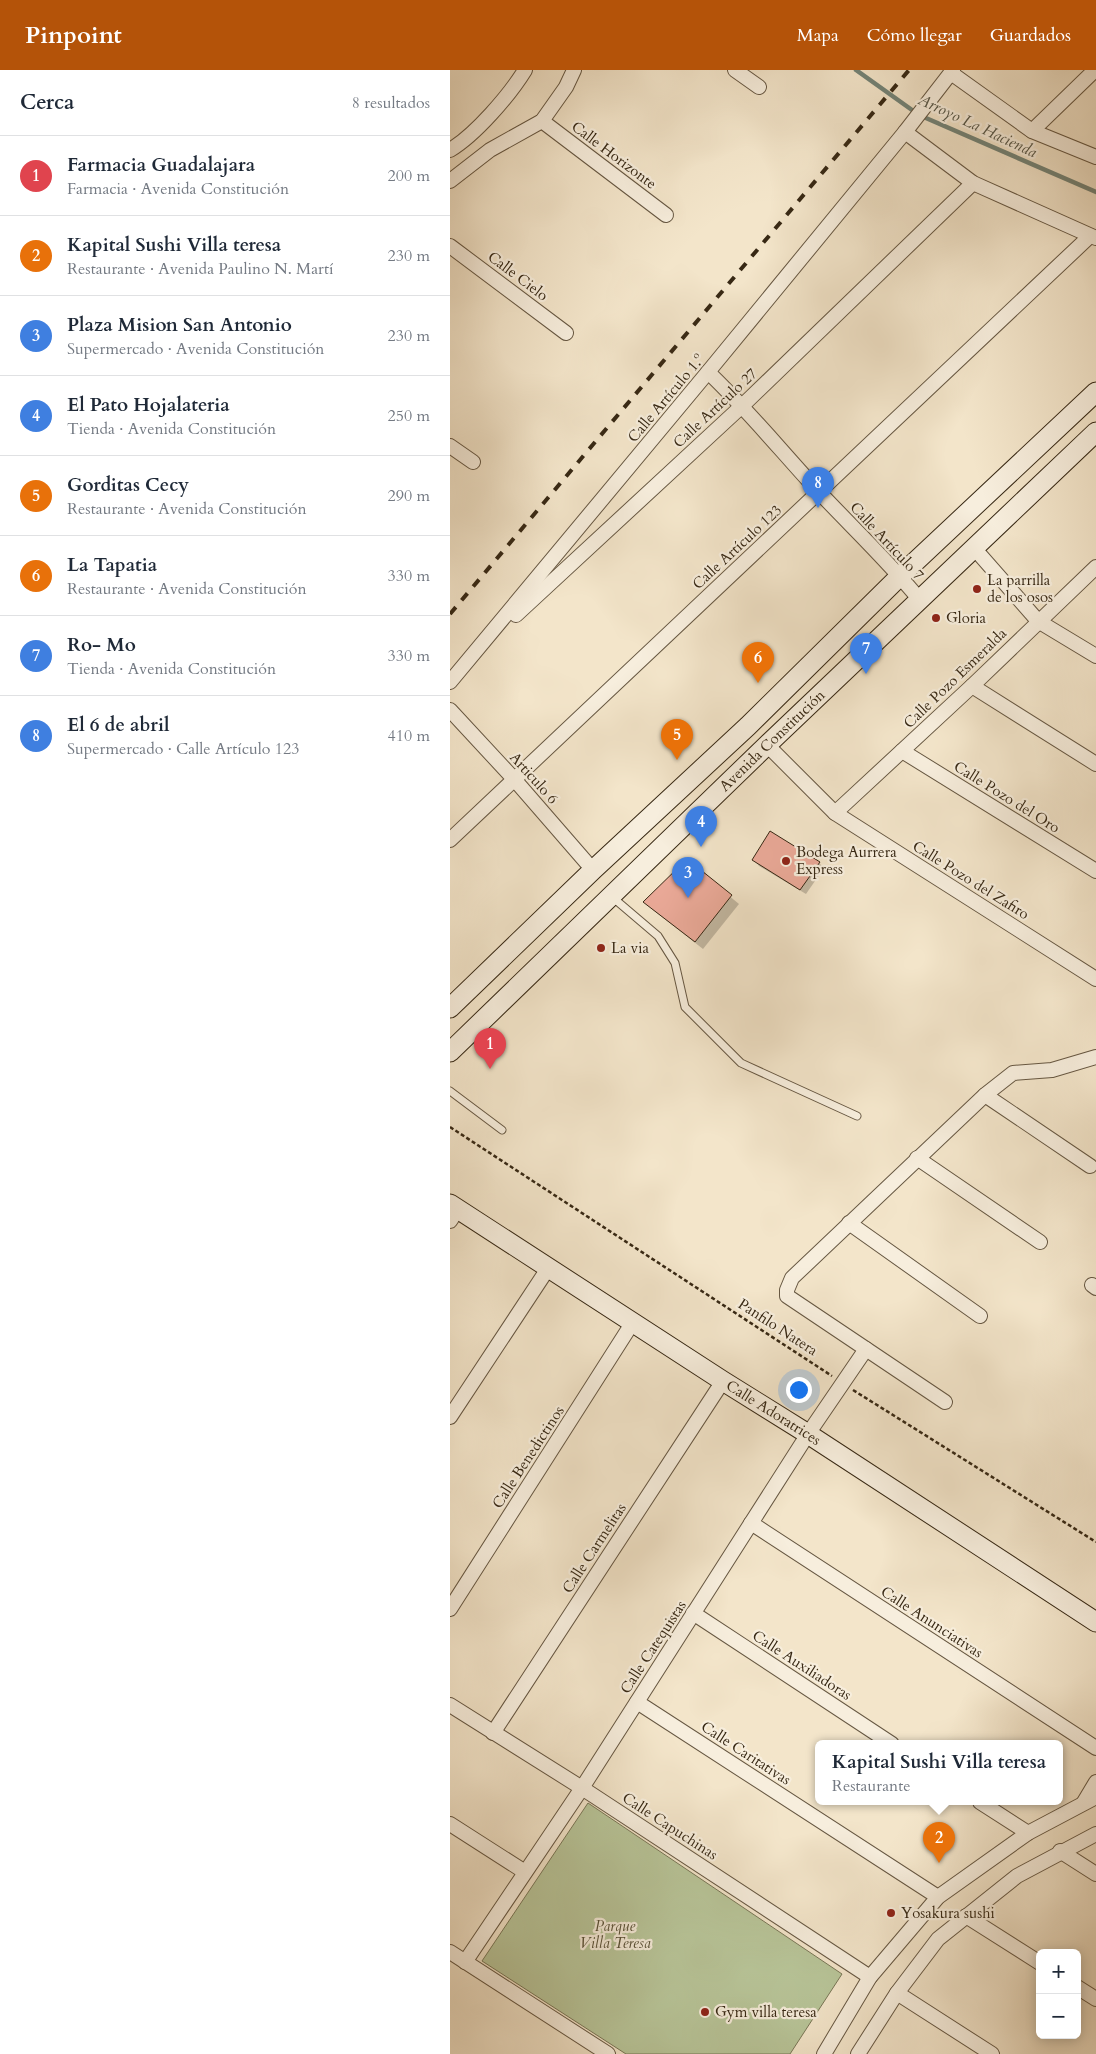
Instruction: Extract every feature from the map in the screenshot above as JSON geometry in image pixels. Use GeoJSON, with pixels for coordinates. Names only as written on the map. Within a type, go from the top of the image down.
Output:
{"type":"FeatureCollection","features":[{"type":"Feature","properties":{"kind":"main road","name":"Avenida Constitución"},"geometry":{"type":"LineString","coordinates":[[450,1008],[593,870],[748,726],[900,576],[1096,392]]}},
{"type":"Feature","properties":{"kind":"main road","name":"Avenida Constitución"},"geometry":{"type":"LineString","coordinates":[[450,1052],[767,745],[1096,432]]}},
{"type":"Feature","properties":{"kind":"main road","name":"Calle Adoratrices"},"geometry":{"type":"LineString","coordinates":[[453,1212],[549,1267],[1096,1622]]}},
{"type":"Feature","properties":{"kind":"street"},"geometry":{"type":"LineString","coordinates":[[450,181],[490,150],[542,121],[566,87],[574,70]]}},
{"type":"Feature","properties":{"kind":"street"},"geometry":{"type":"LineString","coordinates":[[736,70],[759,88]]}},
{"type":"Feature","properties":{"kind":"street"},"geometry":{"type":"LineString","coordinates":[[1032,131],[1095,70]]}},
{"type":"Feature","properties":{"kind":"street"},"geometry":{"type":"LineString","coordinates":[[450,150],[462,142],[507,95],[523,71]]}},
{"type":"Feature","properties":{"kind":"street"},"geometry":{"type":"LineString","coordinates":[[952,71],[1032,131],[1096,157]]}},
{"type":"Feature","properties":{"kind":"street","name":"Calle Artículo 1.º"},"geometry":{"type":"LineString","coordinates":[[450,682],[708,372],[909,127],[952,71]]}},
{"type":"Feature","properties":{"kind":"street","name":"Calle Horizonte"},"geometry":{"type":"LineString","coordinates":[[542,121],[666,215]]}},
{"type":"Feature","properties":{"kind":"street"},"geometry":{"type":"LineString","coordinates":[[909,127],[973,183],[1093,237]]}},
{"type":"Feature","properties":{"kind":"street"},"geometry":{"type":"LineString","coordinates":[[462,142],[476,160]]}},
{"type":"Feature","properties":{"kind":"street","name":"Calle Artículo 27"},"geometry":{"type":"LineString","coordinates":[[475,653],[743,405],[973,183]]}},
{"type":"Feature","properties":{"kind":"street","name":"Calle Artículo 123"},"geometry":{"type":"LineString","coordinates":[[450,840],[1093,237]]}},
{"type":"Feature","properties":{"kind":"street","name":"Calle Cielo"},"geometry":{"type":"LineString","coordinates":[[450,246],[566,333]]}},
{"type":"Feature","properties":{"kind":"street","name":"Calle Artículo 7"},"geometry":{"type":"LineString","coordinates":[[708,372],[743,405],[819,492],[900,576],[920,600]]}},
{"type":"Feature","properties":{"kind":"street"},"geometry":{"type":"LineString","coordinates":[[450,446],[473,462]]}},
{"type":"Feature","properties":{"kind":"street"},"geometry":{"type":"LineString","coordinates":[[974,548],[1038,621],[1096,656]]}},
{"type":"Feature","properties":{"kind":"street","name":"Calle Pozo Esmeralda"},"geometry":{"type":"LineString","coordinates":[[834,813],[972,686],[1096,567]]}},
{"type":"Feature","properties":{"kind":"street"},"geometry":{"type":"LineString","coordinates":[[972,686],[1096,764]]}},
{"type":"Feature","properties":{"kind":"street","name":"Articulo 6"},"geometry":{"type":"LineString","coordinates":[[450,710],[514,779],[593,870]]}},
{"type":"Feature","properties":{"kind":"street","name":"Calle Pozo del Zafiro"},"geometry":{"type":"LineString","coordinates":[[767,745],[834,813],[1096,979]]}},
{"type":"Feature","properties":{"kind":"street","name":"Calle Pozo del Oro"},"geometry":{"type":"LineString","coordinates":[[902,751],[1096,871]]}},
{"type":"Feature","properties":{"kind":"street"},"geometry":{"type":"LineString","coordinates":[[945,1402],[787,1296],[787,1290],[792,1278],[917,1158],[985,1095],[1013,1073],[1052,1070],[1096,1057]]}},
{"type":"Feature","properties":{"kind":"street"},"geometry":{"type":"LineString","coordinates":[[985,1095],[1090,1166]]}},
{"type":"Feature","properties":{"kind":"street"},"geometry":{"type":"LineString","coordinates":[[917,1158],[1040,1242]]}},
{"type":"Feature","properties":{"kind":"street"},"geometry":{"type":"LineString","coordinates":[[849,1223],[980,1316]]}},
{"type":"Feature","properties":{"kind":"street"},"geometry":{"type":"LineString","coordinates":[[450,1417],[549,1267]]}},
{"type":"Feature","properties":{"kind":"street","name":"Calle Benedictinos"},"geometry":{"type":"LineString","coordinates":[[450,1609],[633,1322]]}},
{"type":"Feature","properties":{"kind":"street","name":"Calle Catequistas"},"geometry":{"type":"LineString","coordinates":[[465,1962],[582,1788],[808,1434],[844,1384],[866,1348]]}},
{"type":"Feature","properties":{"kind":"street","name":"Calle Carmelitas"},"geometry":{"type":"LineString","coordinates":[[493,1733],[723,1381]]}},
{"type":"Feature","properties":{"kind":"street","name":"Calle Anunciativas"},"geometry":{"type":"LineString","coordinates":[[751,1523],[1096,1748]]}},
{"type":"Feature","properties":{"kind":"street","name":"Calle Auxiliadoras"},"geometry":{"type":"LineString","coordinates":[[693,1613],[886,1740]]}},
{"type":"Feature","properties":{"kind":"street","name":"Calle Caritativas"},"geometry":{"type":"LineString","coordinates":[[637,1702],[938,1897]]}},
{"type":"Feature","properties":{"kind":"street","name":"Calle Capuchinas"},"geometry":{"type":"LineString","coordinates":[[450,1705],[582,1788],[870,1977]]}},
{"type":"Feature","properties":{"kind":"street"},"geometry":{"type":"LineString","coordinates":[[824,2054],[870,1977],[938,1897],[1028,1833],[1090,1800],[1096,1782]]}},
{"type":"Feature","properties":{"kind":"street"},"geometry":{"type":"LineString","coordinates":[[985,1805],[1028,1833]]}},
{"type":"Feature","properties":{"kind":"street"},"geometry":{"type":"LineString","coordinates":[[450,1824],[525,1872]]}},
{"type":"Feature","properties":{"kind":"street"},"geometry":{"type":"LineString","coordinates":[[858,2054],[897,1993],[938,1939],[1017,1876],[1060,1851],[1096,1834]]}},
{"type":"Feature","properties":{"kind":"street"},"geometry":{"type":"LineString","coordinates":[[1060,1851],[1096,1874]]}},
{"type":"Feature","properties":{"kind":"street"},"geometry":{"type":"LineString","coordinates":[[966,1916],[1036,1960]]}},
{"type":"Feature","properties":{"kind":"street"},"geometry":{"type":"LineString","coordinates":[[450,1952],[608,2054]]}},
{"type":"Feature","properties":{"kind":"street"},"geometry":{"type":"LineString","coordinates":[[1081,1990],[1096,1999]]}},
{"type":"Feature","properties":{"kind":"street"},"geometry":{"type":"LineString","coordinates":[[897,1993],[992,2054]]}},
{"type":"Feature","properties":{"kind":"lane"},"geometry":{"type":"LineString","coordinates":[[611,896],[658,936],[676,963],[685,1007],[742,1063],[857,1116]]}},
{"type":"Feature","properties":{"kind":"lane"},"geometry":{"type":"LineString","coordinates":[[450,1091],[502,1130]]}},
{"type":"Feature","properties":{"kind":"path","name":"Panfilo Natera"},"geometry":{"type":"LineString","coordinates":[[450,1127],[844,1384],[1096,1542]]}},
{"type":"Feature","properties":{"kind":"green space","name":"Parque Villa Teresa"},"geometry":{"type":"Polygon","coordinates":[[[588,1803],[842,1974],[790,2054],[626,2054],[482,1961],[588,1803]]]}},
{"type":"Feature","properties":{"kind":"building","name":"Bodega Aurrera Express"},"geometry":{"type":"Polygon","coordinates":[[[770,831],[820,862],[800,890],[752,860],[770,831]]]}},
{"type":"Feature","properties":{"kind":"building"},"geometry":{"type":"Polygon","coordinates":[[[687,859],[732,895],[695,942],[643,902],[687,859]]]}},
{"type":"Feature","properties":{"kind":"waterway","name":"Arroyo La Hacienda"},"geometry":{"type":"LineString","coordinates":[[856,70],[919,115],[1096,192]]}},
{"type":"Feature","properties":{"kind":"railway"},"geometry":{"type":"LineString","coordinates":[[450,614],[909,70]]}},
{"type":"Feature","properties":{"kind":"place","name":"El 6 de abril"},"geometry":{"type":"Point","coordinates":[818,508]}},
{"type":"Feature","properties":{"kind":"place","name":"La parrilla de los osos"},"geometry":{"type":"Point","coordinates":[977,589]}},
{"type":"Feature","properties":{"kind":"place","name":"Gloria"},"geometry":{"type":"Point","coordinates":[936,618]}},
{"type":"Feature","properties":{"kind":"place","name":"Ro- Mo"},"geometry":{"type":"Point","coordinates":[866,674]}},
{"type":"Feature","properties":{"kind":"place","name":"La Tapatia"},"geometry":{"type":"Point","coordinates":[758,683]}},
{"type":"Feature","properties":{"kind":"place","name":"Gorditas Cecy"},"geometry":{"type":"Point","coordinates":[677,760]}},
{"type":"Feature","properties":{"kind":"place","name":"El Pato Hojalateria"},"geometry":{"type":"Point","coordinates":[701,847]}},
{"type":"Feature","properties":{"kind":"place","name":"Bodega Aurrera Express"},"geometry":{"type":"Point","coordinates":[786,861]}},
{"type":"Feature","properties":{"kind":"place","name":"Plaza Mision San Antonio"},"geometry":{"type":"Point","coordinates":[688,898]}},
{"type":"Feature","properties":{"kind":"place","name":"La via"},"geometry":{"type":"Point","coordinates":[601,948]}},
{"type":"Feature","properties":{"kind":"place","name":"Farmacia Guadalajara"},"geometry":{"type":"Point","coordinates":[490,1069]}},
{"type":"Feature","properties":{"kind":"place","name":"Kapital Sushi Villa teresa"},"geometry":{"type":"Point","coordinates":[939,1863]}},
{"type":"Feature","properties":{"kind":"place","name":"Yosakura sushi"},"geometry":{"type":"Point","coordinates":[891,1913]}},
{"type":"Feature","properties":{"kind":"place","name":"Gym villa teresa"},"geometry":{"type":"Point","coordinates":[705,2012]}}]}
